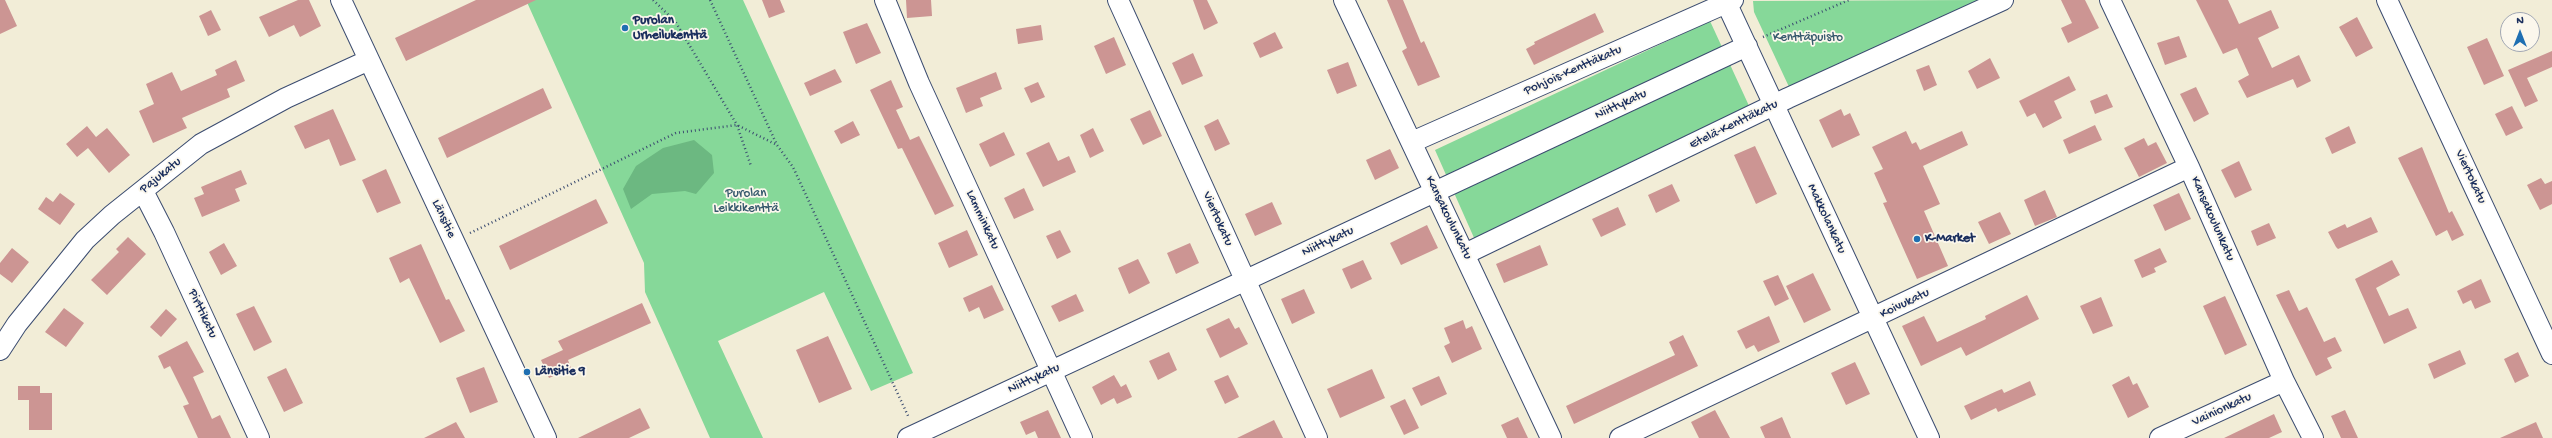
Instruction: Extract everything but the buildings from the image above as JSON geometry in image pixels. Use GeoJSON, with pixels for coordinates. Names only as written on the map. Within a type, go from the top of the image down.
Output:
{"type":"FeatureCollection","features":[{"type":"Feature","properties":{"kind":"street","name":"Länsitie"},"geometry":{"type":"LineString","coordinates":[[341,0],[546,438]]}},
{"type":"Feature","properties":{"kind":"street","name":"Lamminkatu"},"geometry":{"type":"LineString","coordinates":[[885,0],[919,82],[1082,438]]}},
{"type":"Feature","properties":{"kind":"street","name":"Viertokatu"},"geometry":{"type":"LineString","coordinates":[[1118,0],[1317,438]]}},
{"type":"Feature","properties":{"kind":"street","name":"Kansakoulunkatu"},"geometry":{"type":"LineString","coordinates":[[1344,0],[1551,438]]}},
{"type":"Feature","properties":{"kind":"street","name":"Etelä-Kenttäkatu"},"geometry":{"type":"LineString","coordinates":[[1465,254],[1774,106],[2003,0]]}},
{"type":"Feature","properties":{"kind":"street","name":"Kansakoulunkatu"},"geometry":{"type":"LineString","coordinates":[[2110,0],[2189,167],[2284,381],[2313,438]]}},
{"type":"Feature","properties":{"kind":"street","name":"Viertokatu"},"geometry":{"type":"LineString","coordinates":[[2387,0],[2552,354]]}},
{"type":"Feature","properties":{"kind":"street","name":"Pohjois-Kenttäkatu"},"geometry":{"type":"LineString","coordinates":[[1412,142],[1728,1]]}},
{"type":"Feature","properties":{"kind":"street","name":"Makkolankatu"},"geometry":{"type":"LineString","coordinates":[[1728,1],[1753,42],[1774,106],[1872,319],[1929,438]]}},
{"type":"Feature","properties":{"kind":"street","name":"Niittykatu"},"geometry":{"type":"LineString","coordinates":[[912,436],[1753,42]]}},
{"type":"Feature","properties":{"kind":"street","name":"Pajukatu"},"geometry":{"type":"LineString","coordinates":[[0,350],[17,324],[85,240],[112,215],[201,144],[286,98],[369,60]]}},
{"type":"Feature","properties":{"kind":"street","name":"Koivukatu"},"geometry":{"type":"LineString","coordinates":[[1620,438],[2189,167]]}},
{"type":"Feature","properties":{"kind":"street","name":"Pirttikatu"},"geometry":{"type":"LineString","coordinates":[[143,191],[168,239],[258,438]]}},
{"type":"Feature","properties":{"kind":"street","name":"Vainionkatu"},"geometry":{"type":"LineString","coordinates":[[2160,438],[2284,381]]}},
{"type":"Feature","properties":{"kind":"path"},"geometry":{"type":"LineString","coordinates":[[653,0],[674,20],[737,126],[751,166]]}},
{"type":"Feature","properties":{"kind":"path"},"geometry":{"type":"LineString","coordinates":[[710,0],[777,145],[793,167],[912,436]]}},
{"type":"Feature","properties":{"kind":"path"},"geometry":{"type":"LineString","coordinates":[[1753,42],[1849,0]]}},
{"type":"Feature","properties":{"kind":"path"},"geometry":{"type":"LineString","coordinates":[[453,241],[676,133],[737,126],[777,145]]}},
{"type":"Feature","properties":{"kind":"green space","name":"Purolan Leikkikenttä"},"geometry":{"type":"Polygon","coordinates":[[[526,0],[743,0],[913,373],[871,391],[824,292],[718,341],[763,438],[710,438],[645,292],[644,263],[526,0]]]}},
{"type":"Feature","properties":{"kind":"green space","name":"Kenttäpuisto"},"geometry":{"type":"Polygon","coordinates":[[[1978,0],[1790,89],[1754,12],[1753,1],[1978,0]]]}},
{"type":"Feature","properties":{"kind":"green space"},"geometry":{"type":"Polygon","coordinates":[[[1710,21],[1750,108],[1475,240],[1435,150],[1710,21]]]}},
{"type":"Feature","properties":{"kind":"green space"},"geometry":{"type":"Polygon","coordinates":[[[694,140],[712,155],[714,173],[696,194],[685,191],[652,194],[631,209],[623,189],[636,166],[663,148],[694,140]]]}},
{"type":"Feature","properties":{"kind":"place","name":"Purolan Urheilukenttä"},"geometry":{"type":"Point","coordinates":[625,28]}},
{"type":"Feature","properties":{"kind":"place","name":"K-Market"},"geometry":{"type":"Point","coordinates":[1917,239]}},
{"type":"Feature","properties":{"kind":"place","name":"Länsitie 9"},"geometry":{"type":"Point","coordinates":[527,372]}}]}
